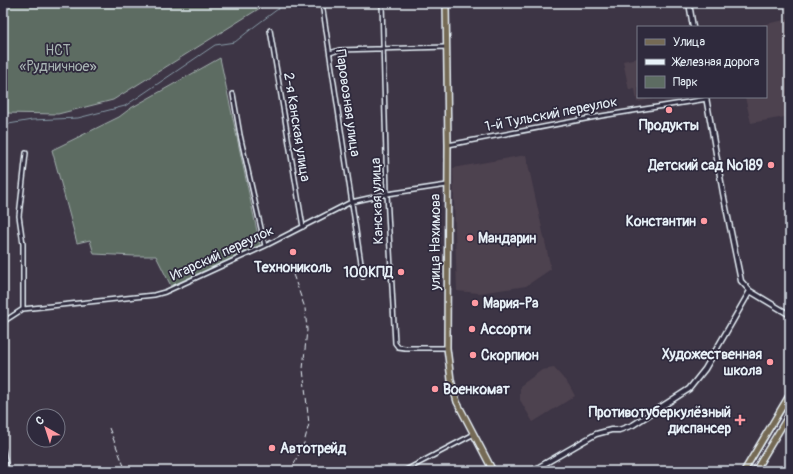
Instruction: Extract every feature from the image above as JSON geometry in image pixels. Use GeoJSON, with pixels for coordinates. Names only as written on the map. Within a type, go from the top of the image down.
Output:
{"type":"FeatureCollection","features":[{"type":"Feature","properties":{"kind":"main road","name":"улица Нахимова"},"geometry":{"type":"LineString","coordinates":[[446,3],[448,145],[447,348],[450,380],[457,402],[493,471]]}},
{"type":"Feature","properties":{"kind":"main road"},"geometry":{"type":"LineString","coordinates":[[744,471],[790,394]]}},
{"type":"Feature","properties":{"kind":"main road"},"geometry":{"type":"LineString","coordinates":[[755,471],[790,413]]}},
{"type":"Feature","properties":{"kind":"street","name":"Паровозная улица"},"geometry":{"type":"LineString","coordinates":[[322,3],[363,277]]}},
{"type":"Feature","properties":{"kind":"street","name":"Канская улица"},"geometry":{"type":"LineString","coordinates":[[382,3],[387,194],[395,343],[398,347],[405,348],[447,348]]}},
{"type":"Feature","properties":{"kind":"street"},"geometry":{"type":"LineString","coordinates":[[689,3],[694,26]]}},
{"type":"Feature","properties":{"kind":"street","name":"2-я Канская улица"},"geometry":{"type":"LineString","coordinates":[[270,30],[303,227]]}},
{"type":"Feature","properties":{"kind":"street"},"geometry":{"type":"LineString","coordinates":[[330,53],[339,50],[447,47]]}},
{"type":"Feature","properties":{"kind":"street"},"geometry":{"type":"LineString","coordinates":[[233,94],[240,135],[265,246]]}},
{"type":"Feature","properties":{"kind":"street"},"geometry":{"type":"LineString","coordinates":[[706,98],[723,193],[743,285],[750,291],[790,315]]}},
{"type":"Feature","properties":{"kind":"street","name":"1-й Тульский переулок"},"geometry":{"type":"LineString","coordinates":[[448,145],[706,98]]}},
{"type":"Feature","properties":{"kind":"street"},"geometry":{"type":"LineString","coordinates":[[23,309],[23,244],[19,216],[26,153]]}},
{"type":"Feature","properties":{"kind":"street","name":"Игарский переулок"},"geometry":{"type":"LineString","coordinates":[[3,322],[23,309],[154,295],[165,292],[265,246],[351,202],[387,194],[447,185]]}},
{"type":"Feature","properties":{"kind":"street"},"geometry":{"type":"LineString","coordinates":[[532,471],[596,434],[611,430],[619,430],[633,425],[688,389],[705,369],[750,291]]}},
{"type":"Feature","properties":{"kind":"street"},"geometry":{"type":"LineString","coordinates":[[404,471],[474,434]]}},
{"type":"Feature","properties":{"kind":"street"},"geometry":{"type":"LineString","coordinates":[[3,450],[7,471]]}},
{"type":"Feature","properties":{"kind":"shaded area"},"geometry":{"type":"Polygon","coordinates":[[[790,19],[790,116],[751,123],[745,98],[767,98],[767,26],[756,26],[790,19]]]}},
{"type":"Feature","properties":{"kind":"shaded area"},"geometry":{"type":"Polygon","coordinates":[[[637,58],[637,98],[653,99],[637,102],[635,89],[629,90],[623,61],[637,58]]]}},
{"type":"Feature","properties":{"kind":"shaded area"},"geometry":{"type":"Polygon","coordinates":[[[526,155],[551,269],[526,286],[479,293],[457,291],[453,168],[526,155]]]}},
{"type":"Feature","properties":{"kind":"shaded area"},"geometry":{"type":"Polygon","coordinates":[[[554,368],[569,385],[575,396],[533,422],[520,400],[520,386],[542,370],[554,368]]]}},
{"type":"Feature","properties":{"kind":"green space","name":"НСТ «Рудничное»"},"geometry":{"type":"Polygon","coordinates":[[[3,3],[268,3],[113,100],[58,114],[3,113],[3,3]]]}},
{"type":"Feature","properties":{"kind":"green space"},"geometry":{"type":"Polygon","coordinates":[[[220,58],[260,245],[171,286],[156,256],[94,254],[90,240],[77,243],[52,150],[119,117],[131,108],[220,58]]]}},
{"type":"Feature","properties":{"kind":"waterway"},"geometry":{"type":"LineString","coordinates":[[3,125],[32,120],[78,118],[125,106],[215,45],[235,42],[286,3]]}},
{"type":"Feature","properties":{"kind":"tram line"},"geometry":{"type":"LineString","coordinates":[[748,471],[790,401]]}},
{"type":"Feature","properties":{"kind":"railway"},"geometry":{"type":"LineString","coordinates":[[290,266],[305,308],[307,330],[303,369],[309,424],[304,443],[291,471]]}},
{"type":"Feature","properties":{"kind":"railway"},"geometry":{"type":"LineString","coordinates":[[109,428],[126,471]]}},
{"type":"Feature","properties":{"kind":"place","name":"Продукты"},"geometry":{"type":"Point","coordinates":[669,110]}},
{"type":"Feature","properties":{"kind":"place","name":"Детский сад №189"},"geometry":{"type":"Point","coordinates":[771,165]}},
{"type":"Feature","properties":{"kind":"place","name":"Константин"},"geometry":{"type":"Point","coordinates":[704,221]}},
{"type":"Feature","properties":{"kind":"place","name":"Мандарин"},"geometry":{"type":"Point","coordinates":[470,238]}},
{"type":"Feature","properties":{"kind":"place","name":"Технониколь"},"geometry":{"type":"Point","coordinates":[293,252]}},
{"type":"Feature","properties":{"kind":"place","name":"100КПД"},"geometry":{"type":"Point","coordinates":[401,272]}},
{"type":"Feature","properties":{"kind":"place","name":"Мария-Ра"},"geometry":{"type":"Point","coordinates":[475,303]}},
{"type":"Feature","properties":{"kind":"place","name":"Ассорти"},"geometry":{"type":"Point","coordinates":[472,329]}},
{"type":"Feature","properties":{"kind":"place","name":"Скорпион"},"geometry":{"type":"Point","coordinates":[473,355]}},
{"type":"Feature","properties":{"kind":"place","name":"Художественная школа"},"geometry":{"type":"Point","coordinates":[770,362]}},
{"type":"Feature","properties":{"kind":"place","name":"Военкомат"},"geometry":{"type":"Point","coordinates":[435,389]}},
{"type":"Feature","properties":{"kind":"place","name":"Противотуберкулёзный диспансер"},"geometry":{"type":"Point","coordinates":[740,420]}},
{"type":"Feature","properties":{"kind":"place","name":"Автотрейд"},"geometry":{"type":"Point","coordinates":[272,448]}}]}
